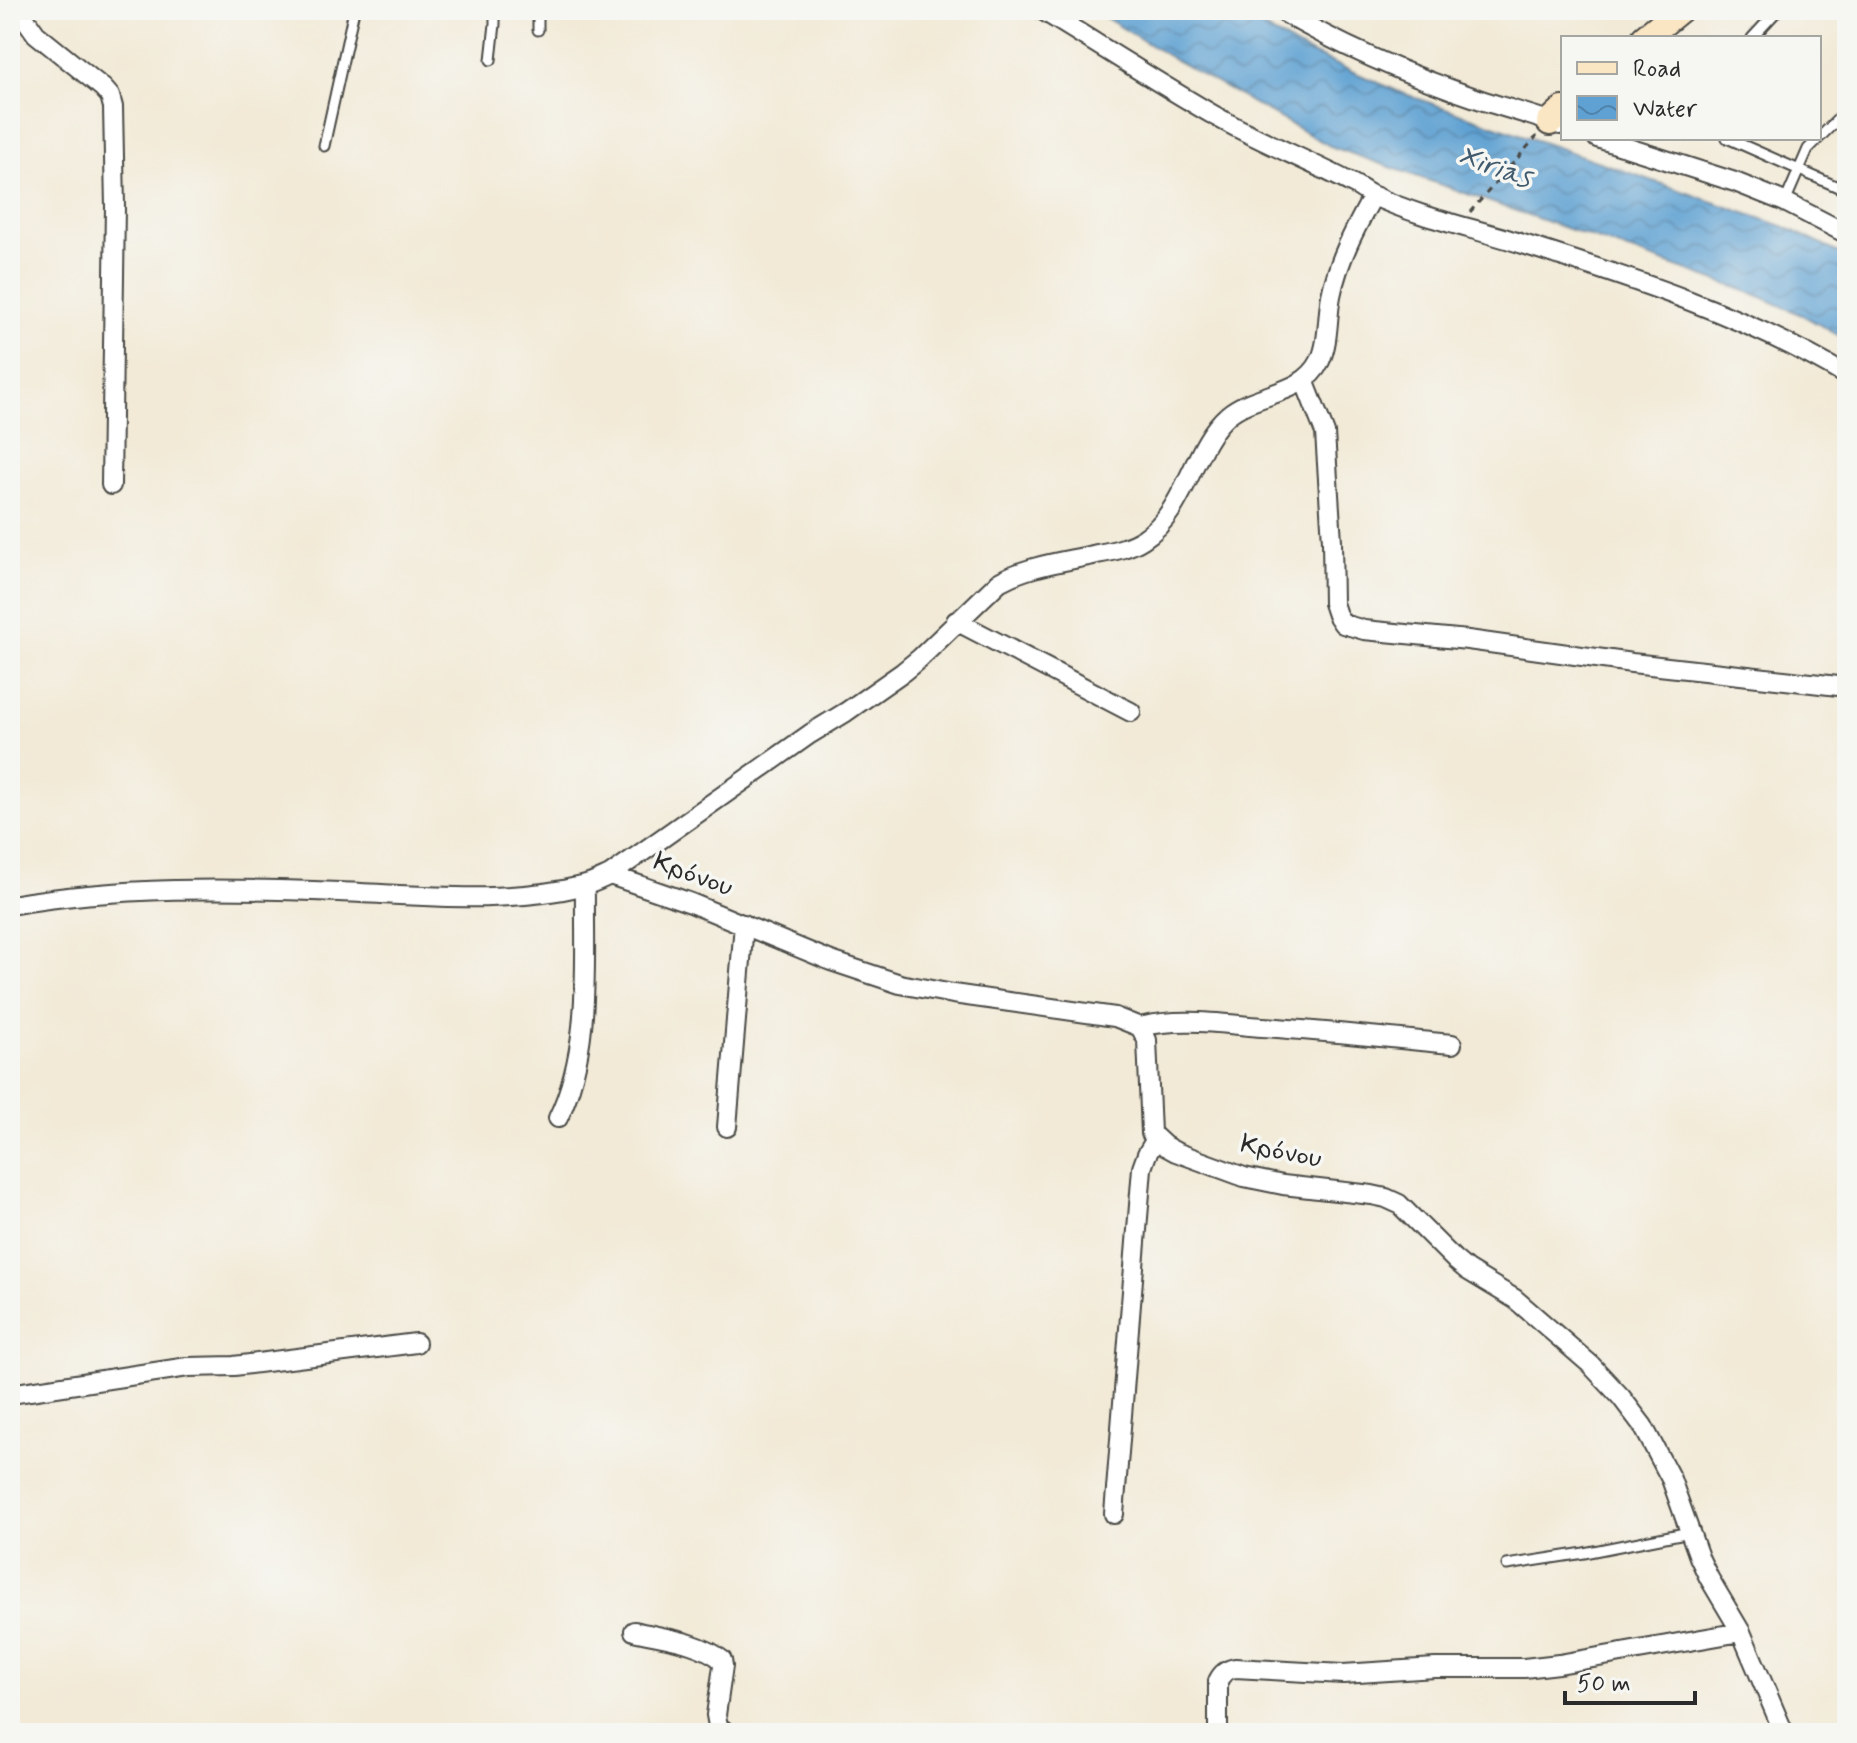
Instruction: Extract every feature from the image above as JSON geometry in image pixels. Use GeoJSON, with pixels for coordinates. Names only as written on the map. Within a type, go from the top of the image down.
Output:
{"type":"FeatureCollection","features":[{"type":"Feature","properties":{"kind":"street"},"geometry":{"type":"LineString","coordinates":[[19,10],[36,34],[103,88],[110,96],[113,107],[115,207],[111,485]]}},
{"type":"Feature","properties":{"kind":"street"},"geometry":{"type":"LineString","coordinates":[[1042,10],[1218,117],[1373,196],[1458,226],[1520,242],[1710,309],[1793,346],[1847,376]]}},
{"type":"Feature","properties":{"kind":"street"},"geometry":{"type":"LineString","coordinates":[[1280,10],[1390,65],[1481,100],[1559,119]]}},
{"type":"Feature","properties":{"kind":"street"},"geometry":{"type":"LineString","coordinates":[[1647,36],[1679,10]]}},
{"type":"Feature","properties":{"kind":"street"},"geometry":{"type":"LineString","coordinates":[[1603,140],[1735,182],[1785,202],[1847,234]]}},
{"type":"Feature","properties":{"kind":"street"},"geometry":{"type":"LineString","coordinates":[[10,905],[124,891],[245,890],[486,897],[585,886],[610,875],[810,734],[881,689],[920,658],[988,590],[1012,574],[1119,550],[1142,539],[1159,526],[1177,501],[1209,439],[1226,417],[1252,401],[1293,386],[1313,373],[1321,359],[1341,262],[1373,196]]}},
{"type":"Feature","properties":{"kind":"street"},"geometry":{"type":"LineString","coordinates":[[1304,380],[1325,433],[1333,603],[1343,624],[1364,630],[1847,687]]}},
{"type":"Feature","properties":{"kind":"street"},"geometry":{"type":"LineString","coordinates":[[956,621],[1131,712]]}},
{"type":"Feature","properties":{"kind":"street","name":"Κρόνου"},"geometry":{"type":"LineString","coordinates":[[610,875],[744,924],[831,961],[900,984],[1115,1017],[1140,1027]]}},
{"type":"Feature","properties":{"kind":"street"},"geometry":{"type":"LineString","coordinates":[[558,1118],[571,1087],[579,1054],[585,886]]}},
{"type":"Feature","properties":{"kind":"street"},"geometry":{"type":"LineString","coordinates":[[727,1127],[744,924]]}},
{"type":"Feature","properties":{"kind":"street"},"geometry":{"type":"LineString","coordinates":[[1114,1514],[1142,1168],[1156,1139],[1151,1133],[1149,1047],[1140,1027],[1190,1021],[1452,1044]]}},
{"type":"Feature","properties":{"kind":"street","name":"Κρόνου"},"geometry":{"type":"LineString","coordinates":[[1156,1139],[1176,1152],[1244,1177],[1283,1185],[1372,1195],[1399,1204],[1455,1260],[1515,1299],[1590,1364],[1643,1426],[1671,1479],[1709,1578],[1741,1632],[1784,1733]]}},
{"type":"Feature","properties":{"kind":"street"},"geometry":{"type":"LineString","coordinates":[[10,1394],[188,1367],[234,1366],[416,1343]]}},
{"type":"Feature","properties":{"kind":"street"},"geometry":{"type":"LineString","coordinates":[[634,1631],[712,1652],[722,1660],[716,1715],[718,1726],[727,1733]]}},
{"type":"Feature","properties":{"kind":"street"},"geometry":{"type":"LineString","coordinates":[[1218,1733],[1218,1681],[1221,1674],[1235,1668],[1343,1674],[1435,1668],[1524,1668],[1741,1632]]}},
{"type":"Feature","properties":{"kind":"lane"},"geometry":{"type":"LineString","coordinates":[[324,146],[354,10]]}},
{"type":"Feature","properties":{"kind":"lane"},"geometry":{"type":"LineString","coordinates":[[491,60],[495,10]]}},
{"type":"Feature","properties":{"kind":"lane"},"geometry":{"type":"LineString","coordinates":[[538,10],[538,30]]}},
{"type":"Feature","properties":{"kind":"lane"},"geometry":{"type":"LineString","coordinates":[[1754,36],[1778,10]]}},
{"type":"Feature","properties":{"kind":"lane"},"geometry":{"type":"LineString","coordinates":[[1821,136],[1847,110]]}},
{"type":"Feature","properties":{"kind":"lane"},"geometry":{"type":"LineString","coordinates":[[1731,140],[1847,191]]}},
{"type":"Feature","properties":{"kind":"lane"},"geometry":{"type":"LineString","coordinates":[[1785,202],[1808,149],[1817,140]]}},
{"type":"Feature","properties":{"kind":"lane"},"geometry":{"type":"LineString","coordinates":[[1507,1565],[1690,1532]]}},
{"type":"Feature","properties":{"kind":"path"},"geometry":{"type":"LineString","coordinates":[[1458,226],[1559,119]]}},
{"type":"Feature","properties":{"kind":"water","name":"Xirias"},"geometry":{"type":"Polygon","coordinates":[[[1093,10],[1233,10],[1305,51],[1402,93],[1785,227],[1847,257],[1847,340],[1757,295],[1330,146],[1175,60],[1093,10]]]}}]}
